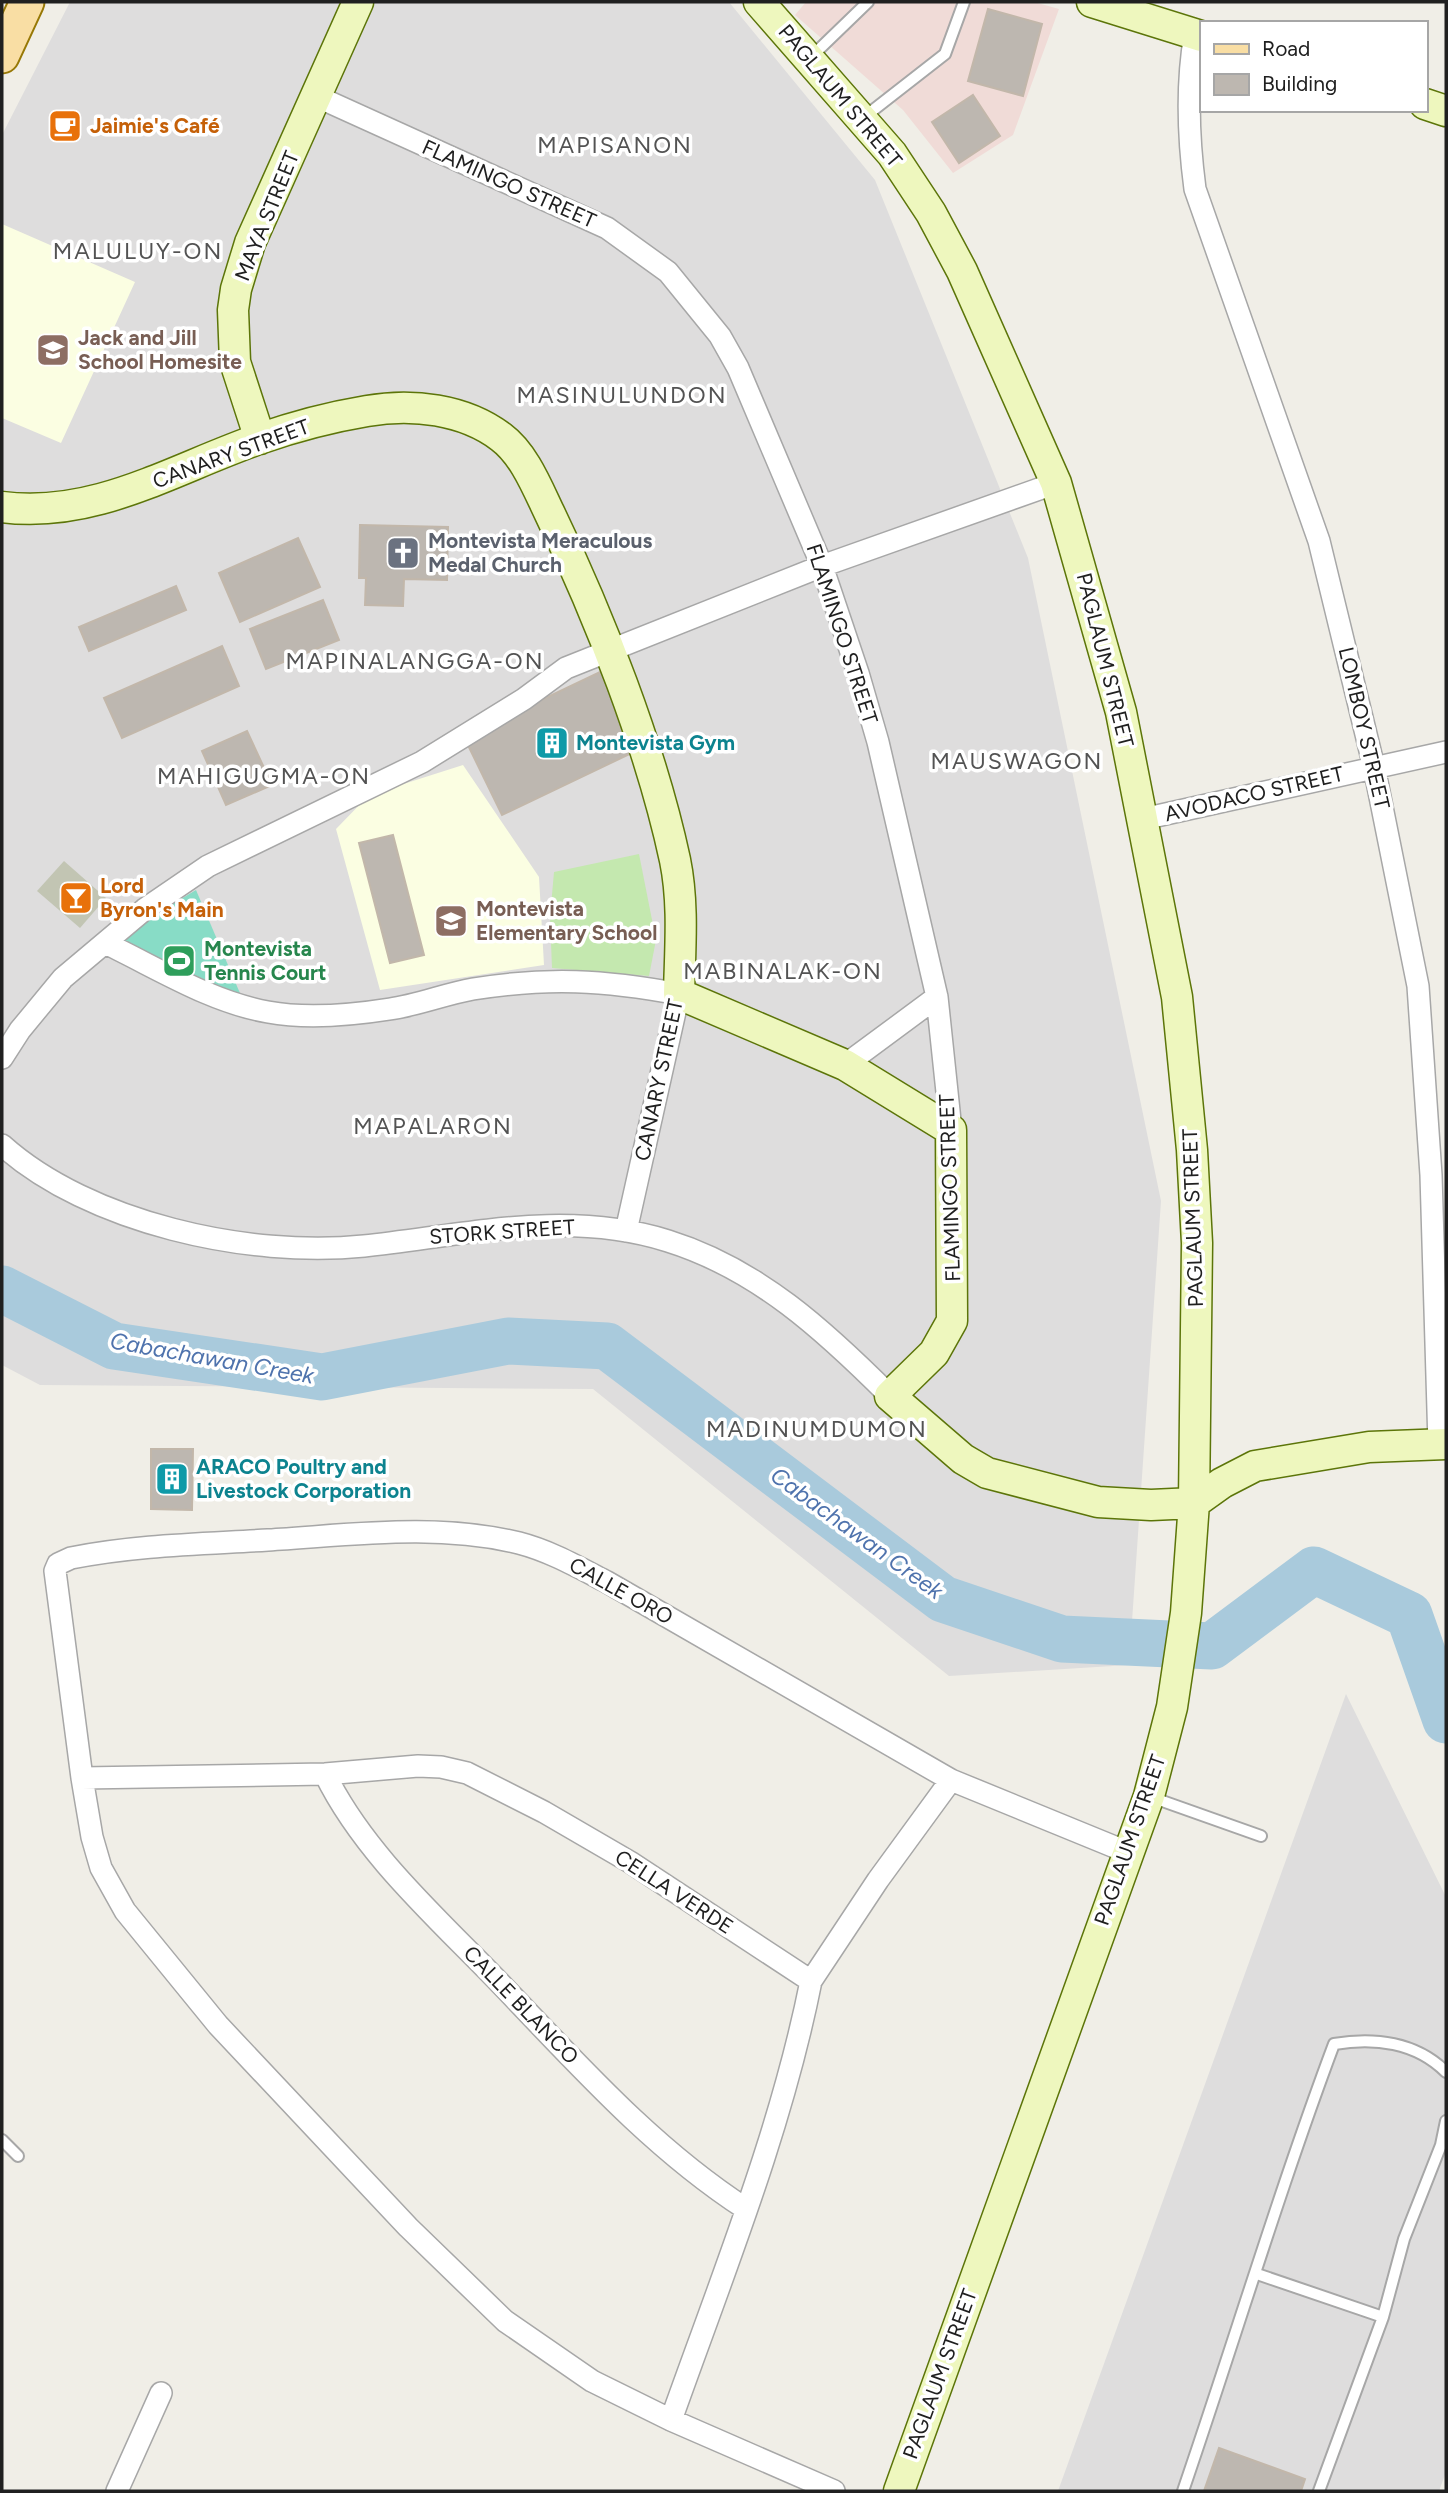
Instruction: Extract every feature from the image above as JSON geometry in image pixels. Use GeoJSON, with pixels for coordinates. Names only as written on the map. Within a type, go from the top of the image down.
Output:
{"type":"FeatureCollection","features":[{"type":"Feature","properties":{"kind":"main road"},"geometry":{"type":"LineString","coordinates":[[2,57],[27,2]]}},
{"type":"Feature","properties":{"kind":"street","name":"MAYA STREET"},"geometry":{"type":"LineString","coordinates":[[260,439],[235,362],[233,310],[236,289],[250,243],[318,97],[358,2]]}},
{"type":"Feature","properties":{"kind":"street","name":"PAGLAUM STREET"},"geometry":{"type":"LineString","coordinates":[[759,2],[863,118],[892,154],[931,213],[961,271],[1056,483],[1117,699],[1177,997],[1198,1243],[1194,1503],[1186,1613],[1172,1707],[1149,1796],[899,2491]]}},
{"type":"Feature","properties":{"kind":"street"},"geometry":{"type":"LineString","coordinates":[[1092,2],[1198,35]]}},
{"type":"Feature","properties":{"kind":"street","name":"LOMBOY STREET"},"geometry":{"type":"LineString","coordinates":[[1198,35],[1189,72],[1188,135],[1195,189],[1320,541],[1374,767],[1418,986],[1431,1175],[1443,1444]]}},
{"type":"Feature","properties":{"kind":"street","name":"FLAMINGO STREET"},"geometry":{"type":"LineString","coordinates":[[318,97],[607,228],[668,272],[709,321],[738,368],[822,566],[878,742],[937,997],[951,1130],[952,1321],[934,1353],[890,1396]]}},
{"type":"Feature","properties":{"kind":"street"},"geometry":{"type":"LineString","coordinates":[[1427,105],[1446,111]]}},
{"type":"Feature","properties":{"kind":"street","name":"CANARY STREET"},"geometry":{"type":"LineString","coordinates":[[2,507],[30,510],[73,507],[113,497],[260,439],[354,414],[399,407],[453,414],[503,438],[522,460],[575,566],[643,744],[675,860],[681,903],[679,994],[626,1231]]}},
{"type":"Feature","properties":{"kind":"street"},"geometry":{"type":"LineString","coordinates":[[2,1058],[20,1030],[63,978],[107,944],[145,909],[208,866],[422,762],[524,699],[566,668],[607,649],[822,566],[1056,483]]}},
{"type":"Feature","properties":{"kind":"street","name":"AVODACO STREET"},"geometry":{"type":"LineString","coordinates":[[1143,819],[1446,752]]}},
{"type":"Feature","properties":{"kind":"street"},"geometry":{"type":"LineString","coordinates":[[107,944],[207,993],[269,1013],[324,1015],[391,1009],[470,990],[549,980],[615,982],[679,994],[845,1065],[951,1130]]}},
{"type":"Feature","properties":{"kind":"street"},"geometry":{"type":"LineString","coordinates":[[845,1065],[937,997]]}},
{"type":"Feature","properties":{"kind":"street","name":"STORK STREET"},"geometry":{"type":"LineString","coordinates":[[2,1145],[55,1185],[140,1221],[186,1232],[277,1247],[363,1246],[468,1231],[549,1224],[626,1231],[693,1250],[747,1276],[783,1299],[830,1337],[890,1396],[963,1459],[987,1473],[1098,1502],[1151,1505],[1194,1503]]}},
{"type":"Feature","properties":{"kind":"street"},"geometry":{"type":"LineString","coordinates":[[1194,1503],[1222,1483],[1255,1466],[1368,1447],[1443,1444]]}},
{"type":"Feature","properties":{"kind":"street","name":"CALLE ORO"},"geometry":{"type":"LineString","coordinates":[[82,1778],[55,1571],[63,1561],[162,1547],[424,1531],[519,1544],[562,1559],[607,1582],[951,1780],[1127,1852]]}},
{"type":"Feature","properties":{"kind":"street","name":"CELLA VERDE"},"geometry":{"type":"LineString","coordinates":[[82,1778],[325,1774],[418,1766],[441,1767],[467,1773],[544,1812],[619,1856],[811,1981]]}},
{"type":"Feature","properties":{"kind":"street","name":"CALLE BLANCO"},"geometry":{"type":"LineString","coordinates":[[325,1774],[349,1816],[386,1861],[623,2111],[709,2185],[746,2209]]}},
{"type":"Feature","properties":{"kind":"street"},"geometry":{"type":"LineString","coordinates":[[82,1778],[98,1857],[125,1911],[218,2025],[398,2217],[505,2321],[592,2381],[671,2420],[834,2491]]}},
{"type":"Feature","properties":{"kind":"street"},"geometry":{"type":"LineString","coordinates":[[671,2420],[746,2209],[800,2038],[811,1981],[878,1880],[951,1780]]}},
{"type":"Feature","properties":{"kind":"street"},"geometry":{"type":"LineString","coordinates":[[117,2491],[162,2393]]}},
{"type":"Feature","properties":{"kind":"lane"},"geometry":{"type":"LineString","coordinates":[[810,58],[868,2]]}},
{"type":"Feature","properties":{"kind":"lane"},"geometry":{"type":"LineString","coordinates":[[863,118],[945,54],[964,2]]}},
{"type":"Feature","properties":{"kind":"lane"},"geometry":{"type":"LineString","coordinates":[[1149,1796],[1261,1836]]}},
{"type":"Feature","properties":{"kind":"lane"},"geometry":{"type":"LineString","coordinates":[[1183,2491],[1257,2274],[1292,2155],[1334,2044],[1357,2040],[1388,2042],[1436,2061],[1446,2072]]}},
{"type":"Feature","properties":{"kind":"lane"},"geometry":{"type":"LineString","coordinates":[[1319,2491],[1382,2317],[1404,2239],[1441,2145],[1446,2121]]}},
{"type":"Feature","properties":{"kind":"lane"},"geometry":{"type":"LineString","coordinates":[[2,2140],[18,2156]]}},
{"type":"Feature","properties":{"kind":"lane"},"geometry":{"type":"LineString","coordinates":[[1257,2274],[1382,2317]]}},
{"type":"Feature","properties":{"kind":"shaded area"},"geometry":{"type":"Polygon","coordinates":[[[70,2],[729,2],[875,180],[1028,558],[1161,1201],[1129,1665],[949,1676],[593,1389],[40,1385],[2,1365],[2,135],[70,2]]]}},
{"type":"Feature","properties":{"kind":"shaded area"},"geometry":{"type":"Polygon","coordinates":[[[806,2],[1034,2],[1059,9],[1013,135],[953,173],[903,110],[795,15],[806,2]]]}},
{"type":"Feature","properties":{"kind":"shaded area","name":"Jack and Jill School Homesite"},"geometry":{"type":"Polygon","coordinates":[[[2,224],[135,282],[61,443],[2,418],[2,224]]]}},
{"type":"Feature","properties":{"kind":"shaded area","name":"Montevista Elementary School"},"geometry":{"type":"Polygon","coordinates":[[[463,765],[539,877],[544,965],[380,990],[336,829],[369,795],[463,765]]]}},
{"type":"Feature","properties":{"kind":"shaded area"},"geometry":{"type":"Polygon","coordinates":[[[64,861],[106,898],[80,928],[37,891],[64,861]]]}},
{"type":"Feature","properties":{"kind":"shaded area"},"geometry":{"type":"Polygon","coordinates":[[[1346,1694],[1446,1897],[1446,2472],[1439,2491],[1058,2491],[1346,1694]]]}},
{"type":"Feature","properties":{"kind":"green space"},"geometry":{"type":"Polygon","coordinates":[[[639,854],[656,940],[649,976],[552,968],[550,917],[554,872],[639,854]]]}},
{"type":"Feature","properties":{"kind":"green space","name":"Montevista Tennis Court"},"geometry":{"type":"Polygon","coordinates":[[[196,890],[248,1012],[107,943],[196,890]]]}},
{"type":"Feature","properties":{"kind":"building"},"geometry":{"type":"Polygon","coordinates":[[[988,9],[1042,24],[1023,96],[968,81],[988,9]]]}},
{"type":"Feature","properties":{"kind":"building"},"geometry":{"type":"Polygon","coordinates":[[[973,95],[1000,136],[959,163],[932,122],[973,95]]]}},
{"type":"Feature","properties":{"kind":"building","name":"Montevista Meraculous Medal Church"},"geometry":{"type":"Polygon","coordinates":[[[360,525],[448,527],[447,580],[404,579],[403,606],[365,605],[366,578],[359,578],[360,525]]]}},
{"type":"Feature","properties":{"kind":"building"},"geometry":{"type":"Polygon","coordinates":[[[298,538],[320,587],[240,622],[219,573],[298,538]]]}},
{"type":"Feature","properties":{"kind":"building"},"geometry":{"type":"Polygon","coordinates":[[[176,586],[186,610],[89,651],[79,627],[176,586]]]}},
{"type":"Feature","properties":{"kind":"building"},"geometry":{"type":"Polygon","coordinates":[[[323,600],[339,640],[266,669],[250,629],[323,600]]]}},
{"type":"Feature","properties":{"kind":"building"},"geometry":{"type":"Polygon","coordinates":[[[222,646],[239,686],[122,738],[104,698],[222,646]]]}},
{"type":"Feature","properties":{"kind":"building","name":"Montevista Gym"},"geometry":{"type":"Polygon","coordinates":[[[602,671],[640,749],[502,815],[464,737],[602,671]]]}},
{"type":"Feature","properties":{"kind":"building"},"geometry":{"type":"Polygon","coordinates":[[[247,731],[272,785],[226,805],[202,751],[247,731]]]}},
{"type":"Feature","properties":{"kind":"building"},"geometry":{"type":"Polygon","coordinates":[[[393,835],[424,955],[390,963],[359,843],[393,835]]]}},
{"type":"Feature","properties":{"kind":"building","name":"ARACO Poultry and Livestock Corporation"},"geometry":{"type":"Polygon","coordinates":[[[151,1449],[193,1449],[192,1510],[151,1509],[151,1449]]]}},
{"type":"Feature","properties":{"kind":"building"},"geometry":{"type":"Polygon","coordinates":[[[1219,2448],[1305,2479],[1301,2491],[1204,2491],[1219,2448]]]}},
{"type":"Feature","properties":{"kind":"waterway","name":"Cabachawan Creek"},"geometry":{"type":"LineString","coordinates":[[2,1289],[114,1346],[322,1377],[508,1341],[607,1346],[943,1599],[1062,1639],[1212,1646],[1314,1570],[1409,1615],[1446,1720]]}},
{"type":"Feature","properties":{"kind":"place","name":"Jaimie's Café"},"geometry":{"type":"Point","coordinates":[65,126]}},
{"type":"Feature","properties":{"kind":"place","name":"Jack and Jill School Homesite"},"geometry":{"type":"Point","coordinates":[53,350]}},
{"type":"Feature","properties":{"kind":"place","name":"Montevista Meraculous Medal Church"},"geometry":{"type":"Point","coordinates":[403,553]}},
{"type":"Feature","properties":{"kind":"place","name":"Montevista Gym"},"geometry":{"type":"Point","coordinates":[552,743]}},
{"type":"Feature","properties":{"kind":"place","name":"Lord Byron's Main"},"geometry":{"type":"Point","coordinates":[76,898]}},
{"type":"Feature","properties":{"kind":"place","name":"Montevista Elementary School"},"geometry":{"type":"Point","coordinates":[451,921]}},
{"type":"Feature","properties":{"kind":"place","name":"Montevista Tennis Court"},"geometry":{"type":"Point","coordinates":[179,961]}},
{"type":"Feature","properties":{"kind":"place","name":"ARACO Poultry and Livestock Corporation"},"geometry":{"type":"Point","coordinates":[172,1479]}},
{"type":"Feature","properties":{"kind":"district","name":"MAPISANON"},"geometry":{"type":"Point","coordinates":[615,145]}},
{"type":"Feature","properties":{"kind":"district","name":"MALULUY-ON"},"geometry":{"type":"Point","coordinates":[138,251]}},
{"type":"Feature","properties":{"kind":"district","name":"MASINULUNDON"},"geometry":{"type":"Point","coordinates":[622,395]}},
{"type":"Feature","properties":{"kind":"district","name":"MAPINALANGGA-ON"},"geometry":{"type":"Point","coordinates":[415,661]}},
{"type":"Feature","properties":{"kind":"district","name":"MAUSWAGON"},"geometry":{"type":"Point","coordinates":[1017,761]}},
{"type":"Feature","properties":{"kind":"district","name":"MAHIGUGMA-ON"},"geometry":{"type":"Point","coordinates":[264,776]}},
{"type":"Feature","properties":{"kind":"district","name":"MABINALAK-ON"},"geometry":{"type":"Point","coordinates":[783,971]}},
{"type":"Feature","properties":{"kind":"district","name":"MAPALARON"},"geometry":{"type":"Point","coordinates":[433,1126]}},
{"type":"Feature","properties":{"kind":"district","name":"MADINUMDUMON"},"geometry":{"type":"Point","coordinates":[817,1429]}}]}
